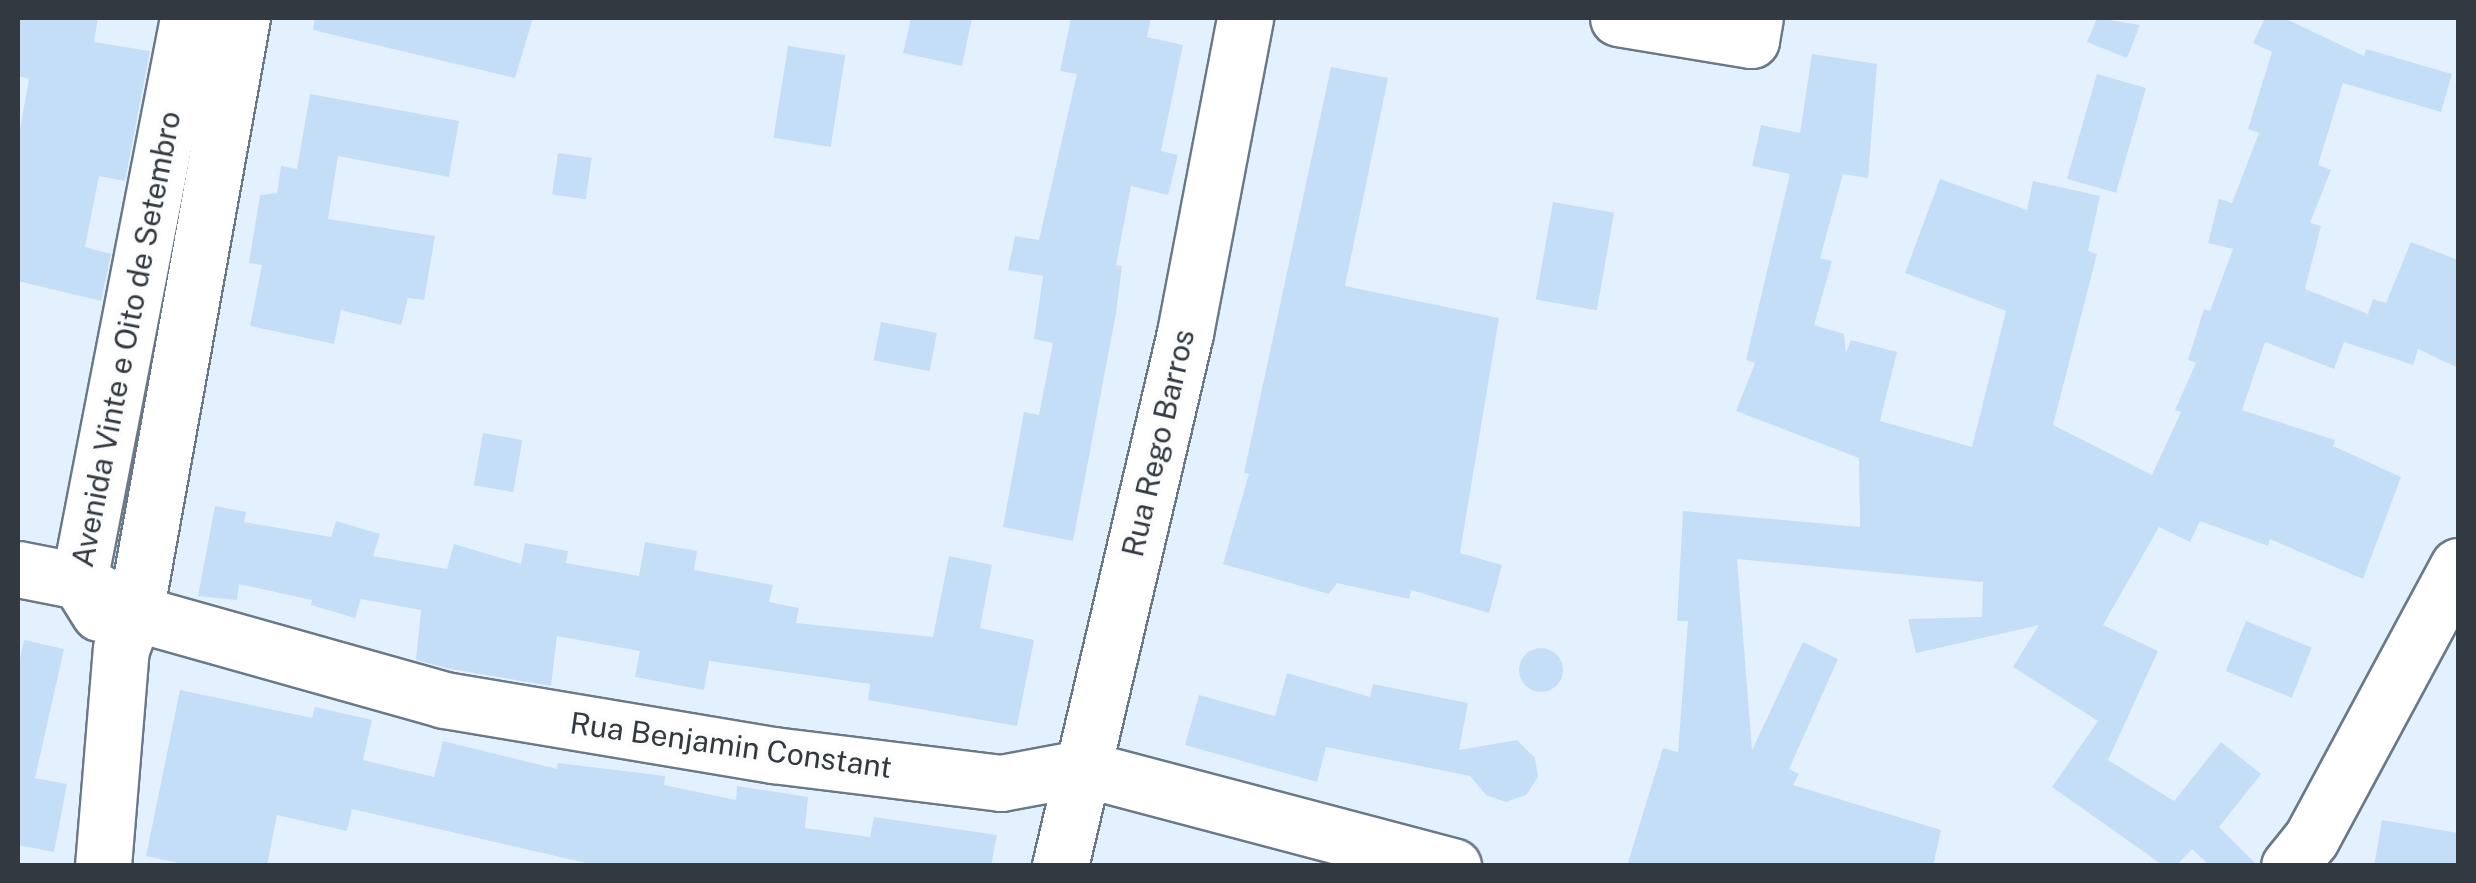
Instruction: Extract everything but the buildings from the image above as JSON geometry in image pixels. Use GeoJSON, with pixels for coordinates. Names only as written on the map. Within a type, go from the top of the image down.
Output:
{"type":"FeatureCollection","features":[{"type":"Feature","properties":{"kind":"street","name":"Avenida Vinte e Oito de Setembro"},"geometry":{"type":"LineString","coordinates":[[79,581],[188,18]]}},
{"type":"Feature","properties":{"kind":"street","name":"Avenida Vinte e Oito de Setembro"},"geometry":{"type":"LineString","coordinates":[[104,866],[128,631],[242,18]]}},
{"type":"Feature","properties":{"kind":"street","name":"Rua Rego Barros"},"geometry":{"type":"LineString","coordinates":[[1060,866],[1185,333],[1244,18]]}},
{"type":"Feature","properties":{"kind":"street"},"geometry":{"type":"LineString","coordinates":[[1618,18],[1753,29]]}},
{"type":"Feature","properties":{"kind":"street"},"geometry":{"type":"LineString","coordinates":[[2289,866],[2311,838],[2458,566]]}},
{"type":"Feature","properties":{"kind":"street","name":"Rua Benjamin Constant"},"geometry":{"type":"LineString","coordinates":[[18,569],[79,581],[128,631],[444,700],[734,748],[1001,783],[1081,768],[1453,866]]}}]}
